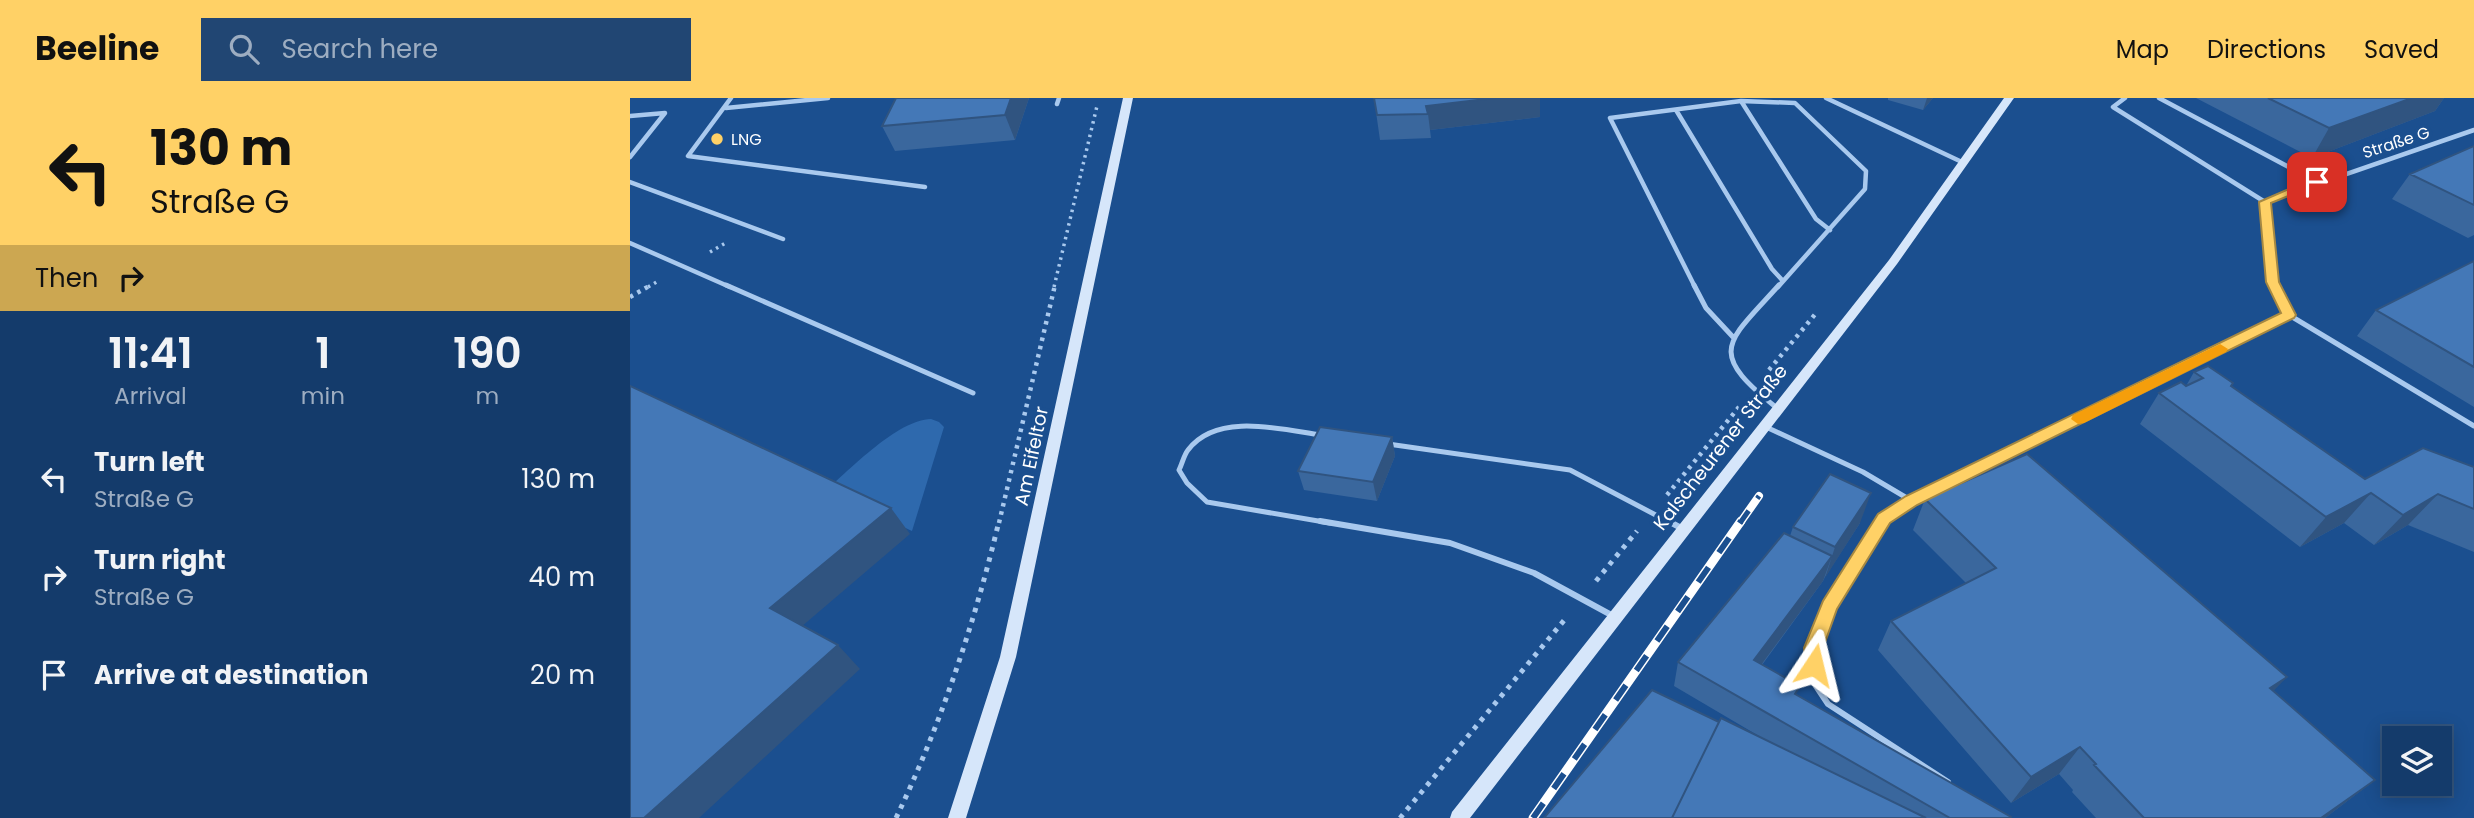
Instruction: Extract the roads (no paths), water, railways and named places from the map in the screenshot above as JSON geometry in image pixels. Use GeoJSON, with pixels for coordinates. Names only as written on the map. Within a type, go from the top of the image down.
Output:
{"type":"FeatureCollection","features":[{"type":"Feature","properties":{"kind":"main road","name":"Am Eifeltor"},"geometry":{"type":"LineString","coordinates":[[957,818],[1008,657],[1128,98]]}},
{"type":"Feature","properties":{"kind":"main road","name":"Kalscheurener Straße"},"geometry":{"type":"LineString","coordinates":[[1460,818],[1893,262],[2009,98]]}},
{"type":"Feature","properties":{"kind":"lane"},"geometry":{"type":"LineString","coordinates":[[732,98],[688,156],[925,187]]}},
{"type":"Feature","properties":{"kind":"lane"},"geometry":{"type":"LineString","coordinates":[[726,108],[828,98]]}},
{"type":"Feature","properties":{"kind":"lane"},"geometry":{"type":"LineString","coordinates":[[1057,104],[1059,98]]}},
{"type":"Feature","properties":{"kind":"lane"},"geometry":{"type":"LineString","coordinates":[[1826,98],[1964,163]]}},
{"type":"Feature","properties":{"kind":"lane"},"geometry":{"type":"LineString","coordinates":[[2125,98],[2113,107],[2265,202],[2273,282],[2289,315],[2474,426]]}},
{"type":"Feature","properties":{"kind":"lane"},"geometry":{"type":"LineString","coordinates":[[2159,98],[2317,182]]}},
{"type":"Feature","properties":{"kind":"lane"},"geometry":{"type":"LineString","coordinates":[[1741,101],[1816,219],[1830,230]]}},
{"type":"Feature","properties":{"kind":"lane"},"geometry":{"type":"LineString","coordinates":[[1733,337],[1718,325],[1706,308],[1610,118],[1741,101],[1796,103],[1866,171],[1865,190],[1733,337],[1729,350],[1733,366],[1754,389],[1777,408]]}},
{"type":"Feature","properties":{"kind":"lane"},"geometry":{"type":"LineString","coordinates":[[1676,110],[1772,269],[1783,281]]}},
{"type":"Feature","properties":{"kind":"lane"},"geometry":{"type":"LineString","coordinates":[[630,116],[665,113],[630,157]]}},
{"type":"Feature","properties":{"kind":"lane","name":"Straße G"},"geometry":{"type":"LineString","coordinates":[[2265,202],[2474,130]]}},
{"type":"Feature","properties":{"kind":"lane"},"geometry":{"type":"LineString","coordinates":[[630,182],[783,239]]}},
{"type":"Feature","properties":{"kind":"lane"},"geometry":{"type":"LineString","coordinates":[[630,243],[973,393]]}},
{"type":"Feature","properties":{"kind":"lane"},"geometry":{"type":"LineString","coordinates":[[1959,789],[1828,704],[1814,683],[1813,648],[1829,607],[1884,518],[1912,501],[2289,315]]}},
{"type":"Feature","properties":{"kind":"lane"},"geometry":{"type":"LineString","coordinates":[[1326,436],[1230,426],[1205,435],[1183,451],[1179,470],[1187,483],[1207,502],[1450,542],[1534,573],[1615,617]]}},
{"type":"Feature","properties":{"kind":"lane"},"geometry":{"type":"LineString","coordinates":[[1763,426],[1863,472],[1912,501]]}},
{"type":"Feature","properties":{"kind":"lane"},"geometry":{"type":"LineString","coordinates":[[1380,443],[1570,470],[1683,529]]}},
{"type":"Feature","properties":{"kind":"railway"},"geometry":{"type":"LineString","coordinates":[[1740,523],[1759,496]]}},
{"type":"Feature","properties":{"kind":"railway"},"geometry":{"type":"LineString","coordinates":[[1533,818],[1741,521]]}},
{"type":"Feature","properties":{"kind":"place","name":"LNG"},"geometry":{"type":"Point","coordinates":[717,139]}}]}
